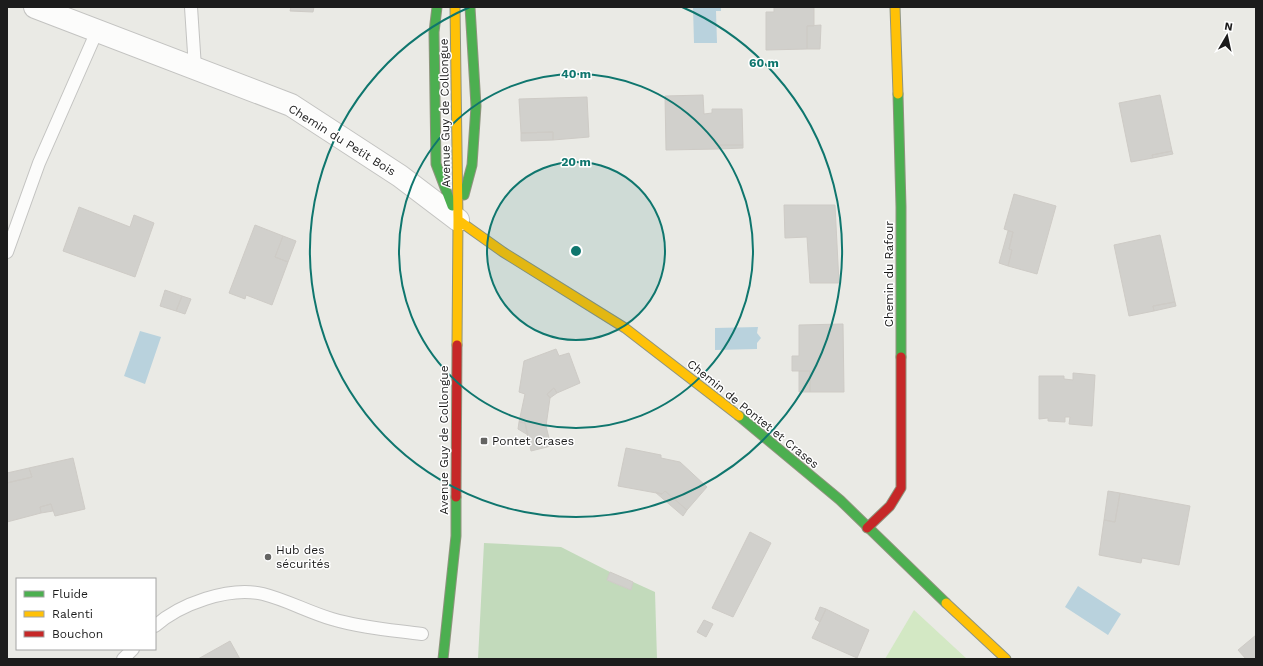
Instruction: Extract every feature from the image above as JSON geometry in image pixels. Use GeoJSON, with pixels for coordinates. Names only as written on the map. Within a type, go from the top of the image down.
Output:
{"type":"FeatureCollection","features":[{"type":"Feature","properties":{"kind":"main road","name":"Avenue Guy de Collongue"},"geometry":{"type":"LineString","coordinates":[[437,7],[434,32],[436,164],[458,220]]}},
{"type":"Feature","properties":{"kind":"main road","name":"Avenue Guy de Collongue"},"geometry":{"type":"LineString","coordinates":[[443,659],[456,536],[458,220],[455,7]]}},
{"type":"Feature","properties":{"kind":"main road","name":"Avenue Guy de Collongue"},"geometry":{"type":"LineString","coordinates":[[458,220],[472,165],[476,106],[470,7]]}},
{"type":"Feature","properties":{"kind":"main road","name":"Chemin du Rafour"},"geometry":{"type":"LineString","coordinates":[[867,528],[890,506],[901,488],[901,207],[895,7]]}},
{"type":"Feature","properties":{"kind":"main road","name":"Chemin de Pontet et Crases"},"geometry":{"type":"LineString","coordinates":[[458,220],[502,252],[625,328],[766,437],[840,500],[867,528],[1006,659]]}},
{"type":"Feature","properties":{"kind":"street","name":"Chemin du Petit Bois"},"geometry":{"type":"LineString","coordinates":[[35,7],[291,106],[400,176],[458,220]]}},
{"type":"Feature","properties":{"kind":"lane"},"geometry":{"type":"LineString","coordinates":[[191,7],[195,68]]}},
{"type":"Feature","properties":{"kind":"lane"},"geometry":{"type":"LineString","coordinates":[[7,252],[10,237],[39,163],[97,31]]}},
{"type":"Feature","properties":{"kind":"lane"},"geometry":{"type":"LineString","coordinates":[[156,625],[174,613],[211,597],[233,592],[262,594],[332,619],[360,626],[422,634]]}},
{"type":"Feature","properties":{"kind":"lane"},"geometry":{"type":"LineString","coordinates":[[124,659],[132,650]]}},
{"type":"Feature","properties":{"kind":"green space"},"geometry":{"type":"Polygon","coordinates":[[[484,543],[561,547],[610,572],[607,580],[631,590],[633,582],[655,592],[657,659],[478,659],[484,543]]]}},
{"type":"Feature","properties":{"kind":"green space"},"geometry":{"type":"Polygon","coordinates":[[[914,610],[967,659],[885,659],[914,610]]]}},
{"type":"Feature","properties":{"kind":"water"},"geometry":{"type":"Polygon","coordinates":[[[693,7],[721,7],[721,11],[716,11],[717,43],[694,43],[693,7]]]}},
{"type":"Feature","properties":{"kind":"water"},"geometry":{"type":"Polygon","coordinates":[[[758,327],[757,333],[761,338],[757,343],[757,349],[715,350],[715,328],[758,327]]]}},
{"type":"Feature","properties":{"kind":"water"},"geometry":{"type":"Polygon","coordinates":[[[140,331],[161,337],[145,384],[124,376],[140,331]]]}},
{"type":"Feature","properties":{"kind":"water"},"geometry":{"type":"Polygon","coordinates":[[[1078,586],[1121,614],[1108,635],[1065,607],[1078,586]]]}},
{"type":"Feature","properties":{"kind":"building"},"geometry":{"type":"Polygon","coordinates":[[[291,7],[314,7],[313,12],[290,11],[291,7]]]}},
{"type":"Feature","properties":{"kind":"building"},"geometry":{"type":"Polygon","coordinates":[[[774,7],[814,7],[814,26],[807,26],[807,49],[766,50],[766,12],[774,12],[774,7]]]}},
{"type":"Feature","properties":{"kind":"building"},"geometry":{"type":"Polygon","coordinates":[[[821,25],[820,49],[807,49],[807,26],[821,25]]]}},
{"type":"Feature","properties":{"kind":"building"},"geometry":{"type":"Polygon","coordinates":[[[703,95],[704,114],[712,113],[712,109],[742,109],[743,145],[718,145],[718,149],[666,150],[665,96],[703,95]]]}},
{"type":"Feature","properties":{"kind":"building"},"geometry":{"type":"Polygon","coordinates":[[[1160,95],[1172,151],[1152,155],[1153,158],[1131,162],[1119,103],[1160,95]]]}},
{"type":"Feature","properties":{"kind":"building"},"geometry":{"type":"Polygon","coordinates":[[[587,97],[589,137],[553,140],[553,132],[521,133],[519,99],[587,97]]]}},
{"type":"Feature","properties":{"kind":"building"},"geometry":{"type":"Polygon","coordinates":[[[553,132],[553,140],[521,141],[521,133],[553,132]]]}},
{"type":"Feature","properties":{"kind":"building"},"geometry":{"type":"Polygon","coordinates":[[[718,145],[743,145],[743,148],[718,149],[718,145]]]}},
{"type":"Feature","properties":{"kind":"building"},"geometry":{"type":"Polygon","coordinates":[[[1172,151],[1173,154],[1153,158],[1152,155],[1172,151]]]}},
{"type":"Feature","properties":{"kind":"building"},"geometry":{"type":"Polygon","coordinates":[[[1014,194],[1056,206],[1037,274],[1008,266],[1012,250],[1009,249],[1013,232],[1004,229],[1014,194]]]}},
{"type":"Feature","properties":{"kind":"building"},"geometry":{"type":"Polygon","coordinates":[[[784,205],[835,205],[839,283],[810,283],[807,237],[785,238],[784,205]]]}},
{"type":"Feature","properties":{"kind":"building"},"geometry":{"type":"Polygon","coordinates":[[[79,207],[130,227],[134,215],[154,223],[135,277],[63,251],[79,207]]]}},
{"type":"Feature","properties":{"kind":"building"},"geometry":{"type":"Polygon","coordinates":[[[255,225],[283,236],[275,257],[288,262],[272,305],[246,295],[245,299],[229,293],[255,225]]]}},
{"type":"Feature","properties":{"kind":"building"},"geometry":{"type":"Polygon","coordinates":[[[1008,231],[1013,232],[1009,249],[1012,250],[1008,266],[999,263],[1008,231]]]}},
{"type":"Feature","properties":{"kind":"building"},"geometry":{"type":"Polygon","coordinates":[[[1160,235],[1175,302],[1153,306],[1154,311],[1129,316],[1114,245],[1160,235]]]}},
{"type":"Feature","properties":{"kind":"building"},"geometry":{"type":"Polygon","coordinates":[[[283,236],[296,241],[288,262],[275,257],[283,236]]]}},
{"type":"Feature","properties":{"kind":"building"},"geometry":{"type":"Polygon","coordinates":[[[165,290],[182,296],[176,311],[160,306],[165,290]]]}},
{"type":"Feature","properties":{"kind":"building"},"geometry":{"type":"Polygon","coordinates":[[[182,296],[191,299],[185,314],[176,311],[182,296]]]}},
{"type":"Feature","properties":{"kind":"building"},"geometry":{"type":"Polygon","coordinates":[[[1175,302],[1176,306],[1154,311],[1153,306],[1175,302]]]}},
{"type":"Feature","properties":{"kind":"building"},"geometry":{"type":"Polygon","coordinates":[[[843,324],[844,392],[810,392],[810,371],[792,371],[792,356],[799,356],[799,325],[843,324]]]}},
{"type":"Feature","properties":{"kind":"building"},"geometry":{"type":"Polygon","coordinates":[[[556,349],[559,356],[569,353],[580,383],[557,393],[554,388],[547,394],[550,398],[546,426],[551,446],[531,451],[525,423],[519,422],[525,394],[519,392],[524,361],[556,349]]]}},
{"type":"Feature","properties":{"kind":"building"},"geometry":{"type":"Polygon","coordinates":[[[799,371],[810,371],[810,392],[799,392],[799,371]]]}},
{"type":"Feature","properties":{"kind":"building"},"geometry":{"type":"Polygon","coordinates":[[[1073,373],[1095,375],[1092,426],[1069,424],[1070,417],[1065,417],[1065,422],[1048,421],[1048,418],[1039,419],[1039,376],[1064,376],[1064,379],[1073,380],[1073,373]]]}},
{"type":"Feature","properties":{"kind":"building"},"geometry":{"type":"Polygon","coordinates":[[[554,388],[557,393],[550,398],[547,394],[554,388]]]}},
{"type":"Feature","properties":{"kind":"building"},"geometry":{"type":"Polygon","coordinates":[[[519,422],[525,423],[528,435],[518,429],[519,422]]]}},
{"type":"Feature","properties":{"kind":"building"},"geometry":{"type":"Polygon","coordinates":[[[626,448],[661,455],[661,458],[680,462],[707,487],[687,510],[665,491],[662,494],[618,486],[626,448]]]}},
{"type":"Feature","properties":{"kind":"building"},"geometry":{"type":"Polygon","coordinates":[[[73,458],[85,509],[55,516],[51,504],[40,507],[41,513],[7,522],[7,483],[32,477],[29,468],[73,458]]]}},
{"type":"Feature","properties":{"kind":"building"},"geometry":{"type":"Polygon","coordinates":[[[29,468],[32,477],[7,483],[7,473],[29,468]]]}},
{"type":"Feature","properties":{"kind":"building"},"geometry":{"type":"Polygon","coordinates":[[[665,491],[687,510],[683,516],[655,492],[662,494],[665,491]]]}},
{"type":"Feature","properties":{"kind":"building"},"geometry":{"type":"Polygon","coordinates":[[[1108,491],[1120,493],[1115,522],[1104,520],[1108,491]]]}},
{"type":"Feature","properties":{"kind":"building"},"geometry":{"type":"Polygon","coordinates":[[[1120,493],[1190,506],[1179,565],[1142,558],[1141,563],[1099,555],[1104,520],[1115,522],[1120,493]]]}},
{"type":"Feature","properties":{"kind":"building"},"geometry":{"type":"Polygon","coordinates":[[[51,504],[53,511],[41,513],[40,507],[51,504]]]}},
{"type":"Feature","properties":{"kind":"building"},"geometry":{"type":"Polygon","coordinates":[[[750,532],[771,543],[733,617],[712,608],[750,532]]]}},
{"type":"Feature","properties":{"kind":"building"},"geometry":{"type":"Polygon","coordinates":[[[610,572],[633,582],[631,590],[607,580],[610,572]]]}},
{"type":"Feature","properties":{"kind":"building"},"geometry":{"type":"Polygon","coordinates":[[[820,607],[826,609],[820,622],[815,619],[820,607]]]}},
{"type":"Feature","properties":{"kind":"building"},"geometry":{"type":"Polygon","coordinates":[[[826,609],[869,630],[857,658],[812,638],[826,609]]]}},
{"type":"Feature","properties":{"kind":"building"},"geometry":{"type":"Polygon","coordinates":[[[704,620],[713,624],[706,637],[697,632],[704,620]]]}},
{"type":"Feature","properties":{"kind":"building"},"geometry":{"type":"Polygon","coordinates":[[[1256,635],[1256,659],[1246,659],[1238,650],[1256,635]]]}},
{"type":"Feature","properties":{"kind":"building"},"geometry":{"type":"Polygon","coordinates":[[[230,641],[240,659],[198,659],[230,641]]]}},
{"type":"Feature","properties":{"kind":"traffic: fast"},"geometry":{"type":"LineString","coordinates":[[437,7],[434,32],[436,164],[452,206]]}},
{"type":"Feature","properties":{"kind":"traffic: fast"},"geometry":{"type":"LineString","coordinates":[[464,195],[472,165],[476,106],[470,7]]}},
{"type":"Feature","properties":{"kind":"traffic: fast"},"geometry":{"type":"LineString","coordinates":[[898,94],[901,207],[901,357]]}},
{"type":"Feature","properties":{"kind":"traffic: fast"},"geometry":{"type":"LineString","coordinates":[[739,416],[840,500],[946,603]]}},
{"type":"Feature","properties":{"kind":"traffic: fast"},"geometry":{"type":"LineString","coordinates":[[443,659],[456,536],[456,497]]}},
{"type":"Feature","properties":{"kind":"traffic: slow"},"geometry":{"type":"LineString","coordinates":[[455,7],[458,220],[457,345]]}},
{"type":"Feature","properties":{"kind":"traffic: slow"},"geometry":{"type":"LineString","coordinates":[[895,7],[898,94]]}},
{"type":"Feature","properties":{"kind":"traffic: slow"},"geometry":{"type":"LineString","coordinates":[[458,220],[503,252],[625,328],[739,416]]}},
{"type":"Feature","properties":{"kind":"traffic: slow"},"geometry":{"type":"LineString","coordinates":[[946,603],[1006,659]]}},
{"type":"Feature","properties":{"kind":"traffic: jam"},"geometry":{"type":"LineString","coordinates":[[456,497],[457,345]]}},
{"type":"Feature","properties":{"kind":"traffic: jam"},"geometry":{"type":"LineString","coordinates":[[867,528],[890,506],[901,488],[901,357]]}},
{"type":"Feature","properties":{"kind":"place","name":"Pontet Crases"},"geometry":{"type":"Point","coordinates":[484,441]}},
{"type":"Feature","properties":{"kind":"place","name":"Hub des sécurités"},"geometry":{"type":"Point","coordinates":[268,557]}}]}
